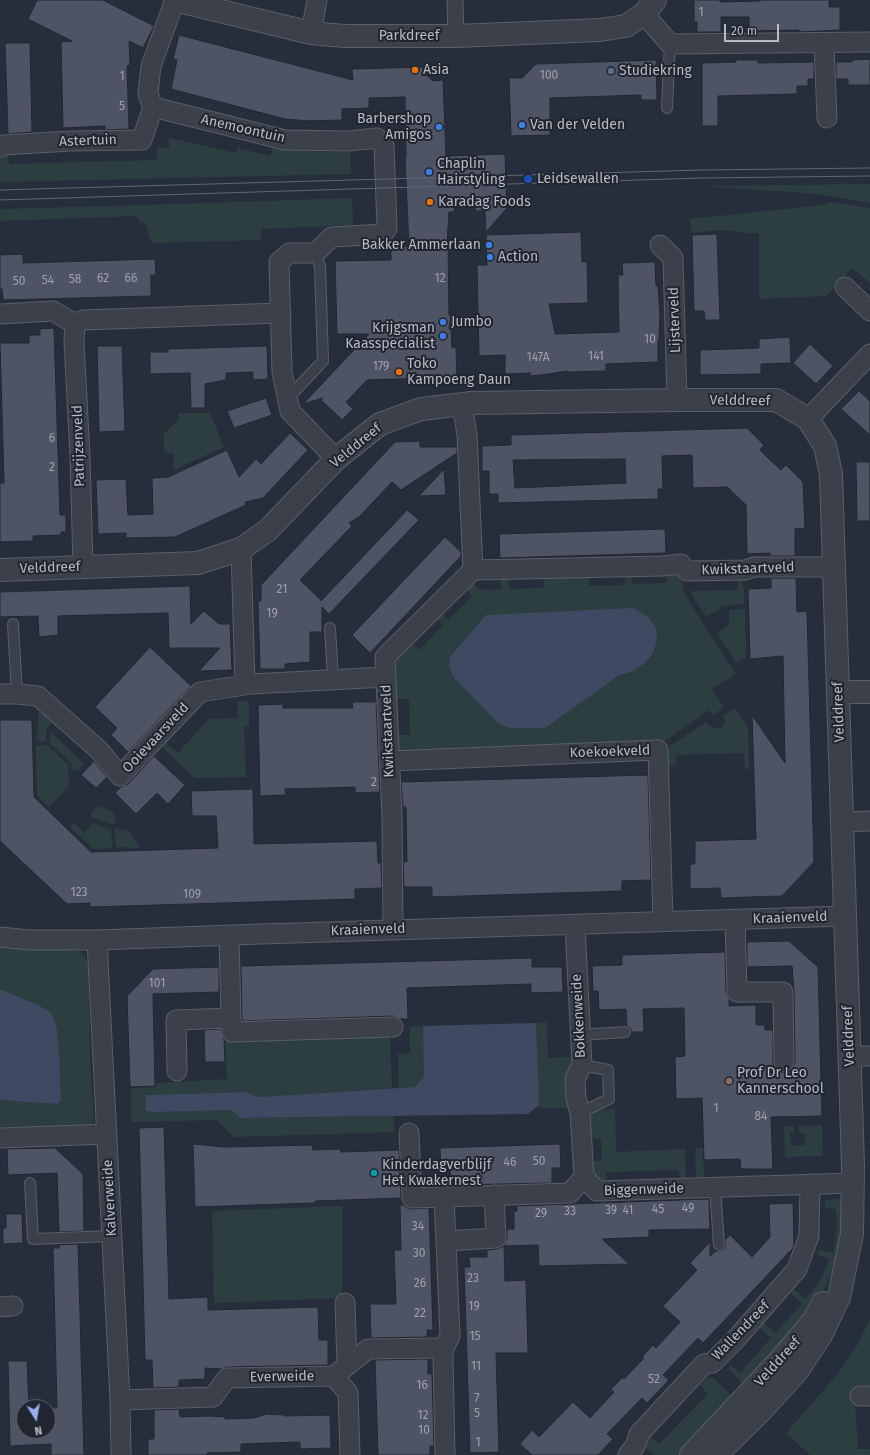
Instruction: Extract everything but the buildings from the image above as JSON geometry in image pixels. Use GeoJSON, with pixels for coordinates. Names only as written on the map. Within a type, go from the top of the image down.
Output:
{"type":"FeatureCollection","features":[{"type":"Feature","properties":{"kind":"street","name":"Parkdreef"},"geometry":{"type":"LineString","coordinates":[[175,0],[311,33],[344,36],[456,36],[600,30],[626,26],[649,7]]}},
{"type":"Feature","properties":{"kind":"street"},"geometry":{"type":"LineString","coordinates":[[153,107],[148,94],[151,66],[175,0]]}},
{"type":"Feature","properties":{"kind":"street"},"geometry":{"type":"LineString","coordinates":[[311,33],[317,0]]}},
{"type":"Feature","properties":{"kind":"street"},"geometry":{"type":"LineString","coordinates":[[455,0],[456,36]]}},
{"type":"Feature","properties":{"kind":"street"},"geometry":{"type":"LineString","coordinates":[[649,7],[670,44],[870,42]]}},
{"type":"Feature","properties":{"kind":"street"},"geometry":{"type":"LineString","coordinates":[[824,43],[827,118]]}},
{"type":"Feature","properties":{"kind":"street","name":"Astertuin"},"geometry":{"type":"LineString","coordinates":[[0,146],[71,141],[142,140],[153,107]]}},
{"type":"Feature","properties":{"kind":"street","name":"Anemoontuin"},"geometry":{"type":"LineString","coordinates":[[153,107],[285,140],[348,142],[377,138],[384,146],[387,228],[383,234],[332,237],[315,252]]}},
{"type":"Feature","properties":{"kind":"street","name":"Lijsterveld"},"geometry":{"type":"LineString","coordinates":[[660,245],[673,258],[677,400]]}},
{"type":"Feature","properties":{"kind":"street"},"geometry":{"type":"LineString","coordinates":[[315,252],[289,253],[279,262],[282,372],[290,411],[336,459]]}},
{"type":"Feature","properties":{"kind":"street"},"geometry":{"type":"LineString","coordinates":[[845,287],[870,311]]}},
{"type":"Feature","properties":{"kind":"street"},"geometry":{"type":"LineString","coordinates":[[0,314],[53,311],[75,324],[82,320],[281,313]]}},
{"type":"Feature","properties":{"kind":"street","name":"Patrijzenveld"},"geometry":{"type":"LineString","coordinates":[[75,324],[74,342],[83,567]]}},
{"type":"Feature","properties":{"kind":"street"},"geometry":{"type":"LineString","coordinates":[[808,419],[870,354]]}},
{"type":"Feature","properties":{"kind":"street","name":"Velddreef"},"geometry":{"type":"LineString","coordinates":[[0,570],[198,563],[241,550],[268,530],[336,459],[380,424],[421,409],[462,403],[776,400],[808,419],[825,446],[831,474],[845,916],[860,1056],[852,1234],[838,1297],[821,1335],[798,1370],[760,1412],[714,1449]]}},
{"type":"Feature","properties":{"kind":"street"},"geometry":{"type":"LineString","coordinates":[[462,403],[467,435],[473,570]]}},
{"type":"Feature","properties":{"kind":"street"},"geometry":{"type":"LineString","coordinates":[[241,550],[245,684]]}},
{"type":"Feature","properties":{"kind":"street","name":"Kwikstaartveld"},"geometry":{"type":"LineString","coordinates":[[393,930],[390,761],[385,657],[473,570],[663,566],[681,564],[687,571],[745,570],[754,567],[834,567]]}},
{"type":"Feature","properties":{"kind":"street","name":"Ooievaarsveld"},"geometry":{"type":"LineString","coordinates":[[8,694],[38,696],[100,751],[120,776],[200,692],[245,684],[386,677]]}},
{"type":"Feature","properties":{"kind":"street"},"geometry":{"type":"LineString","coordinates":[[839,692],[870,692]]}},
{"type":"Feature","properties":{"kind":"street","name":"Koekoekveld"},"geometry":{"type":"LineString","coordinates":[[390,761],[658,750],[663,921]]}},
{"type":"Feature","properties":{"kind":"street"},"geometry":{"type":"LineString","coordinates":[[842,822],[870,821]]}},
{"type":"Feature","properties":{"kind":"street","name":"Kraaienveld"},"geometry":{"type":"LineString","coordinates":[[0,937],[28,940],[97,940],[845,916]]}},
{"type":"Feature","properties":{"kind":"street","name":"Kraaienveld"},"geometry":{"type":"LineString","coordinates":[[735,920],[737,992],[783,992],[784,1062]]}},
{"type":"Feature","properties":{"kind":"street","name":"Bokkenweide"},"geometry":{"type":"LineString","coordinates":[[575,925],[582,1065],[575,1079],[576,1098],[580,1113],[584,1177]]}},
{"type":"Feature","properties":{"kind":"street"},"geometry":{"type":"LineString","coordinates":[[229,936],[232,1032],[393,1026]]}},
{"type":"Feature","properties":{"kind":"street","name":"Kalverweide"},"geometry":{"type":"LineString","coordinates":[[97,940],[120,1400],[121,1455]]}},
{"type":"Feature","properties":{"kind":"street"},"geometry":{"type":"LineString","coordinates":[[177,1071],[176,1020],[231,1018]]}},
{"type":"Feature","properties":{"kind":"street","name":"Biggenweide"},"geometry":{"type":"LineString","coordinates":[[409,1133],[412,1198],[570,1192],[584,1177],[597,1191],[854,1183]]}},
{"type":"Feature","properties":{"kind":"street"},"geometry":{"type":"LineString","coordinates":[[0,1138],[107,1134]]}},
{"type":"Feature","properties":{"kind":"street","name":"Wallendreef"},"geometry":{"type":"LineString","coordinates":[[628,1455],[635,1446],[639,1434],[704,1364],[712,1363],[736,1339],[797,1269],[809,1236],[810,1184]]}},
{"type":"Feature","properties":{"kind":"street"},"geometry":{"type":"LineString","coordinates":[[446,1241],[496,1238],[494,1195]]}},
{"type":"Feature","properties":{"kind":"street"},"geometry":{"type":"LineString","coordinates":[[444,1196],[450,1336],[444,1348],[443,1356],[445,1455]]}},
{"type":"Feature","properties":{"kind":"street"},"geometry":{"type":"LineString","coordinates":[[345,1303],[341,1371],[348,1393],[350,1455]]}},
{"type":"Feature","properties":{"kind":"street"},"geometry":{"type":"LineString","coordinates":[[341,1371],[368,1349],[444,1348]]}},
{"type":"Feature","properties":{"kind":"street","name":"Everweide"},"geometry":{"type":"LineString","coordinates":[[120,1400],[213,1397],[227,1378],[341,1371]]}},
{"type":"Feature","properties":{"kind":"lane"},"geometry":{"type":"LineString","coordinates":[[667,108],[670,44]]}},
{"type":"Feature","properties":{"kind":"lane"},"geometry":{"type":"LineString","coordinates":[[287,399],[323,361],[320,266],[315,252]]}},
{"type":"Feature","properties":{"kind":"lane"},"geometry":{"type":"LineString","coordinates":[[8,694],[13,624]]}},
{"type":"Feature","properties":{"kind":"lane"},"geometry":{"type":"LineString","coordinates":[[330,628],[333,679]]}},
{"type":"Feature","properties":{"kind":"lane"},"geometry":{"type":"LineString","coordinates":[[580,1035],[625,1032]]}},
{"type":"Feature","properties":{"kind":"lane"},"geometry":{"type":"LineString","coordinates":[[580,1113],[609,1099],[608,1070],[582,1065]]}},
{"type":"Feature","properties":{"kind":"lane"},"geometry":{"type":"LineString","coordinates":[[30,1183],[33,1239],[112,1236]]}},
{"type":"Feature","properties":{"kind":"lane"},"geometry":{"type":"LineString","coordinates":[[715,1188],[719,1245]]}},
{"type":"Feature","properties":{"kind":"shaded area"},"geometry":{"type":"Polygon","coordinates":[[[169,138],[236,153],[238,148],[270,156],[273,145],[296,151],[350,152],[351,174],[0,182],[0,153],[8,153],[9,164],[157,160],[157,148],[169,148],[169,138]]]}},
{"type":"Feature","properties":{"kind":"shaded area"},"geometry":{"type":"Polygon","coordinates":[[[870,184],[870,203],[818,194],[703,186],[870,184]]]}},
{"type":"Feature","properties":{"kind":"shaded area"},"geometry":{"type":"Polygon","coordinates":[[[352,198],[353,225],[261,229],[261,240],[155,243],[151,242],[145,222],[140,222],[136,216],[0,221],[0,209],[352,198]]]}},
{"type":"Feature","properties":{"kind":"shaded area"},"geometry":{"type":"Polygon","coordinates":[[[830,202],[870,208],[870,283],[852,268],[826,296],[759,299],[759,234],[721,230],[691,233],[690,219],[823,205],[830,202]]]}},
{"type":"Feature","properties":{"kind":"shaded area"},"geometry":{"type":"Polygon","coordinates":[[[178,413],[210,413],[224,447],[174,470],[173,453],[164,453],[164,434],[178,420],[178,413]]]}},
{"type":"Feature","properties":{"kind":"shaded area"},"geometry":{"type":"Polygon","coordinates":[[[667,571],[673,572],[680,577],[685,595],[736,674],[712,689],[724,707],[713,715],[709,710],[659,745],[403,752],[399,749],[397,735],[410,735],[409,699],[396,699],[397,658],[411,643],[419,650],[443,625],[435,617],[440,612],[448,620],[472,596],[464,587],[470,581],[479,590],[501,589],[501,577],[508,576],[509,589],[544,588],[544,575],[589,573],[589,586],[625,585],[625,572],[631,572],[632,584],[667,583],[667,571]],[[633,608],[462,645],[450,657],[449,666],[453,677],[498,723],[631,672],[640,613],[633,608]]]}},
{"type":"Feature","properties":{"kind":"shaded area"},"geometry":{"type":"Polygon","coordinates":[[[738,579],[743,580],[745,604],[721,606],[721,608],[706,617],[691,593],[692,591],[738,590],[738,579]]]}},
{"type":"Feature","properties":{"kind":"shaded area"},"geometry":{"type":"Polygon","coordinates":[[[745,609],[746,657],[736,663],[717,633],[729,625],[729,610],[745,609]]]}},
{"type":"Feature","properties":{"kind":"shaded area"},"geometry":{"type":"Polygon","coordinates":[[[237,701],[249,701],[249,726],[244,727],[246,777],[195,778],[161,746],[164,742],[178,753],[209,719],[238,718],[237,701]]]}},
{"type":"Feature","properties":{"kind":"shaded area"},"geometry":{"type":"Polygon","coordinates":[[[39,702],[55,719],[46,730],[46,741],[37,741],[39,702]]]}},
{"type":"Feature","properties":{"kind":"shaded area"},"geometry":{"type":"Polygon","coordinates":[[[735,708],[748,727],[749,769],[745,769],[744,753],[676,755],[676,765],[668,766],[667,752],[671,745],[706,722],[711,727],[722,727],[725,721],[722,716],[735,708]]]}},
{"type":"Feature","properties":{"kind":"shaded area"},"geometry":{"type":"Polygon","coordinates":[[[50,731],[84,764],[80,769],[72,771],[71,763],[50,743],[50,731]]]}},
{"type":"Feature","properties":{"kind":"shaded area"},"geometry":{"type":"Polygon","coordinates":[[[47,745],[68,765],[69,786],[49,807],[37,795],[36,746],[47,745]]]}},
{"type":"Feature","properties":{"kind":"shaded area"},"geometry":{"type":"Polygon","coordinates":[[[98,806],[111,811],[115,816],[116,823],[111,824],[94,818],[90,814],[98,806]]]}},
{"type":"Feature","properties":{"kind":"shaded area"},"geometry":{"type":"Polygon","coordinates":[[[74,823],[84,833],[92,823],[111,829],[112,848],[93,849],[70,827],[74,823]]]}},
{"type":"Feature","properties":{"kind":"shaded area"},"geometry":{"type":"Polygon","coordinates":[[[114,828],[129,831],[140,848],[116,847],[114,828]]]}},
{"type":"Feature","properties":{"kind":"shaded area"},"geometry":{"type":"Polygon","coordinates":[[[0,944],[79,951],[85,956],[89,967],[90,1056],[93,1123],[80,1126],[0,1127],[0,1100],[57,1104],[61,1101],[57,1029],[50,1012],[40,1006],[0,989],[0,944]]]}},
{"type":"Feature","properties":{"kind":"shaded area"},"geometry":{"type":"Polygon","coordinates":[[[547,1022],[548,1058],[573,1057],[570,1108],[539,1108],[536,1023],[547,1022]]]}},
{"type":"Feature","properties":{"kind":"shaded area"},"geometry":{"type":"Polygon","coordinates":[[[423,1026],[425,1077],[415,1087],[399,1088],[398,1054],[410,1053],[410,1027],[423,1026]]]}},
{"type":"Feature","properties":{"kind":"shaded area"},"geometry":{"type":"Polygon","coordinates":[[[390,1036],[392,1088],[257,1097],[247,1092],[146,1095],[146,1111],[232,1110],[240,1118],[393,1116],[395,1132],[234,1137],[217,1120],[131,1122],[131,1088],[156,1087],[157,1083],[227,1079],[225,1040],[390,1036]]]}},
{"type":"Feature","properties":{"kind":"shaded area"},"geometry":{"type":"Polygon","coordinates":[[[615,1109],[616,1152],[685,1149],[686,1181],[680,1181],[679,1170],[606,1172],[606,1183],[601,1184],[591,1173],[591,1161],[602,1161],[601,1139],[590,1139],[589,1115],[594,1111],[615,1109]]]}},
{"type":"Feature","properties":{"kind":"shaded area"},"geometry":{"type":"Polygon","coordinates":[[[822,1125],[823,1156],[785,1157],[784,1126],[794,1126],[794,1133],[790,1133],[791,1146],[805,1145],[805,1133],[799,1133],[799,1126],[822,1125]]]}},
{"type":"Feature","properties":{"kind":"shaded area"},"geometry":{"type":"Polygon","coordinates":[[[703,1148],[704,1181],[696,1181],[695,1149],[703,1148]]]}},
{"type":"Feature","properties":{"kind":"shaded area"},"geometry":{"type":"Polygon","coordinates":[[[842,1199],[843,1223],[837,1264],[812,1312],[746,1387],[728,1368],[731,1365],[740,1373],[771,1338],[758,1326],[762,1322],[775,1333],[802,1304],[790,1292],[793,1289],[806,1299],[820,1281],[829,1259],[817,1255],[819,1250],[833,1253],[837,1231],[836,1209],[825,1208],[825,1200],[842,1199]]]}},
{"type":"Feature","properties":{"kind":"shaded area"},"geometry":{"type":"Polygon","coordinates":[[[342,1206],[342,1298],[214,1303],[212,1211],[342,1206]]]}},
{"type":"Feature","properties":{"kind":"shaded area"},"geometry":{"type":"Polygon","coordinates":[[[870,1318],[870,1385],[854,1386],[858,1449],[870,1449],[870,1455],[810,1455],[786,1433],[837,1375],[858,1344],[870,1318]]]}},
{"type":"Feature","properties":{"kind":"shaded area"},"geometry":{"type":"Polygon","coordinates":[[[707,1378],[713,1378],[734,1398],[683,1455],[654,1455],[645,1447],[644,1443],[650,1436],[659,1444],[708,1394],[700,1385],[707,1378]]]}},
{"type":"Feature","properties":{"kind":"water"},"geometry":{"type":"Polygon","coordinates":[[[633,608],[648,617],[656,628],[657,641],[652,655],[642,665],[631,672],[618,676],[545,728],[510,728],[498,723],[453,677],[449,666],[450,657],[486,615],[633,608]]]}},
{"type":"Feature","properties":{"kind":"water"},"geometry":{"type":"Polygon","coordinates":[[[0,989],[40,1006],[50,1012],[53,1017],[57,1029],[59,1054],[61,1101],[57,1104],[0,1100],[0,989]]]}},
{"type":"Feature","properties":{"kind":"water"},"geometry":{"type":"Polygon","coordinates":[[[536,1023],[539,1105],[528,1114],[240,1118],[231,1110],[146,1111],[146,1095],[247,1092],[257,1097],[415,1087],[424,1077],[423,1026],[536,1023]]]}},
{"type":"Feature","properties":{"kind":"tram line"},"geometry":{"type":"LineString","coordinates":[[0,190],[702,170],[870,168]]}},
{"type":"Feature","properties":{"kind":"tram line"},"geometry":{"type":"LineString","coordinates":[[0,200],[702,178],[870,176]]}},
{"type":"Feature","properties":{"kind":"place","name":"Asia"},"geometry":{"type":"Point","coordinates":[415,70]}},
{"type":"Feature","properties":{"kind":"place","name":"Studiekring"},"geometry":{"type":"Point","coordinates":[611,71]}},
{"type":"Feature","properties":{"kind":"place","name":"Van der Velden"},"geometry":{"type":"Point","coordinates":[522,125]}},
{"type":"Feature","properties":{"kind":"place","name":"Barbershop Amigos"},"geometry":{"type":"Point","coordinates":[439,127]}},
{"type":"Feature","properties":{"kind":"place","name":"Chaplin Hairstyling"},"geometry":{"type":"Point","coordinates":[429,172]}},
{"type":"Feature","properties":{"kind":"place","name":"Leidsewallen"},"geometry":{"type":"Point","coordinates":[528,179]}},
{"type":"Feature","properties":{"kind":"place","name":"Karadag Foods"},"geometry":{"type":"Point","coordinates":[430,202]}},
{"type":"Feature","properties":{"kind":"place","name":"Bakker Ammerlaan"},"geometry":{"type":"Point","coordinates":[489,245]}},
{"type":"Feature","properties":{"kind":"place","name":"Action"},"geometry":{"type":"Point","coordinates":[490,257]}},
{"type":"Feature","properties":{"kind":"place","name":"Jumbo"},"geometry":{"type":"Point","coordinates":[443,322]}},
{"type":"Feature","properties":{"kind":"place","name":"Krijgsman Kaasspecialist"},"geometry":{"type":"Point","coordinates":[443,336]}},
{"type":"Feature","properties":{"kind":"place","name":"Toko Kampoeng Daun"},"geometry":{"type":"Point","coordinates":[399,372]}},
{"type":"Feature","properties":{"kind":"place","name":"Prof Dr Leo Kannerschool"},"geometry":{"type":"Point","coordinates":[729,1081]}},
{"type":"Feature","properties":{"kind":"place","name":"Kinderdagverblijf Het Kwakernest"},"geometry":{"type":"Point","coordinates":[374,1173]}}]}
